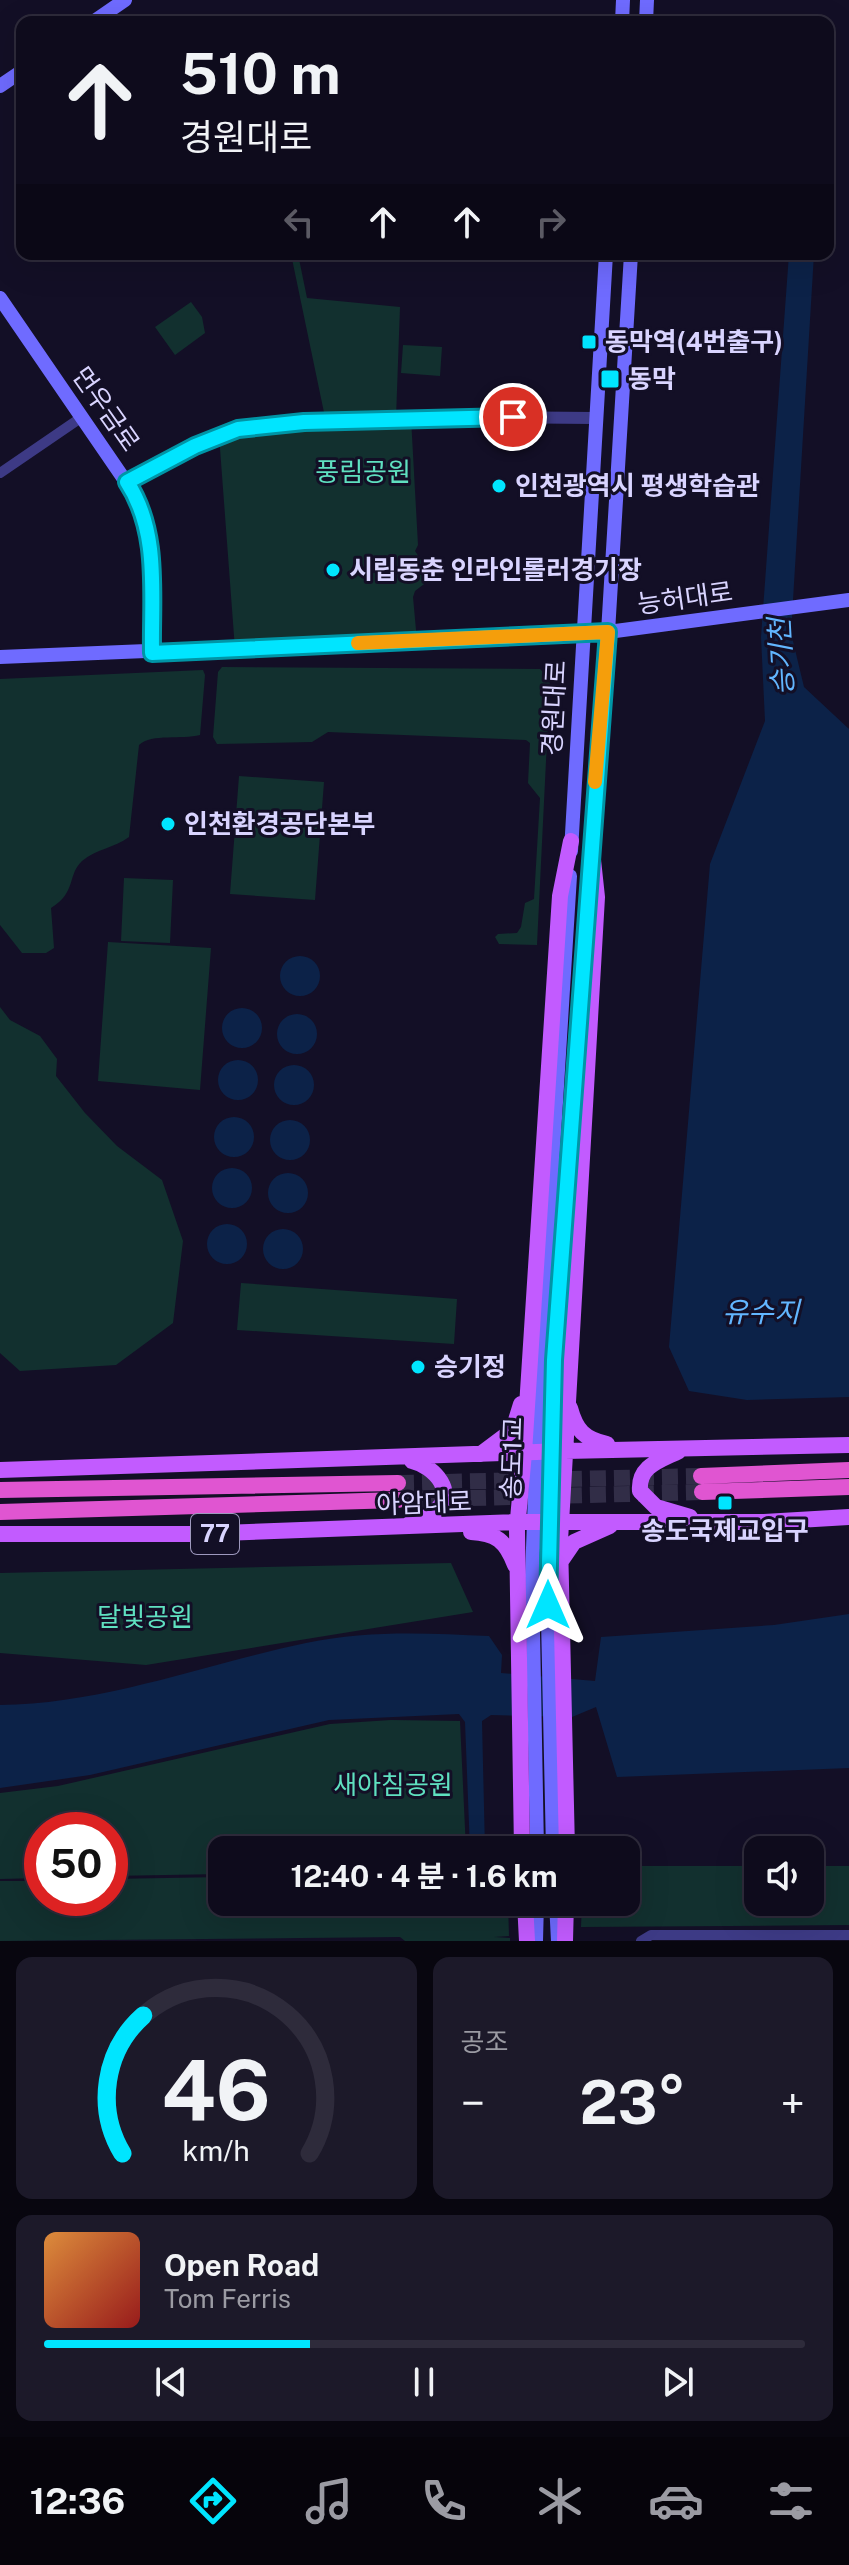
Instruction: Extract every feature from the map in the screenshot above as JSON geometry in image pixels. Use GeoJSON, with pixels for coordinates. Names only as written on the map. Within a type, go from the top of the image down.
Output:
{"type":"FeatureCollection","features":[{"type":"Feature","properties":{"kind":"highway"},"geometry":{"type":"LineString","coordinates":[[849,1470],[701,1484],[849,1487]]}},
{"type":"Feature","properties":{"kind":"highway","name":"아암대로"},"geometry":{"type":"LineString","coordinates":[[0,1490],[398,1483]]}},
{"type":"Feature","properties":{"kind":"highway","name":"아암대로"},"geometry":{"type":"LineString","coordinates":[[0,1512],[398,1500]]}},
{"type":"Feature","properties":{"kind":"main road"},"geometry":{"type":"LineString","coordinates":[[102,16],[125,0]]}},
{"type":"Feature","properties":{"kind":"main road","name":"경원대로"},"geometry":{"type":"LineString","coordinates":[[566,972],[582,633],[606,260]]}},
{"type":"Feature","properties":{"kind":"main road","name":"경원대로"},"geometry":{"type":"LineString","coordinates":[[582,973],[608,632],[631,260]]}},
{"type":"Feature","properties":{"kind":"main road","name":"먼우금로"},"geometry":{"type":"LineString","coordinates":[[0,298],[137,498],[147,527],[151,558],[152,653]]}},
{"type":"Feature","properties":{"kind":"main road"},"geometry":{"type":"LineString","coordinates":[[588,527],[592,538],[600,545],[606,542],[614,528]]}},
{"type":"Feature","properties":{"kind":"main road","name":"능허대로"},"geometry":{"type":"LineString","coordinates":[[0,657],[608,632],[849,600]]}},
{"type":"Feature","properties":{"kind":"main road"},"geometry":{"type":"LineString","coordinates":[[522,1836],[518,1522],[560,896],[571,841]]}},
{"type":"Feature","properties":{"kind":"main road"},"geometry":{"type":"LineString","coordinates":[[567,1836],[561,1524],[597,897],[591,841]]}},
{"type":"Feature","properties":{"kind":"main road","name":"송도1교"},"geometry":{"type":"LineString","coordinates":[[537,1836],[532,1575],[540,1361],[566,972]]}},
{"type":"Feature","properties":{"kind":"main road","name":"송도1교"},"geometry":{"type":"LineString","coordinates":[[553,1836],[547,1575],[553,1391],[582,973]]}},
{"type":"Feature","properties":{"kind":"main road"},"geometry":{"type":"LineString","coordinates":[[481,1454],[513,1430],[528,1388]]}},
{"type":"Feature","properties":{"kind":"main road"},"geometry":{"type":"LineString","coordinates":[[568,1402],[582,1435],[590,1440],[636,1450]]}},
{"type":"Feature","properties":{"kind":"main road","name":"아암대로"},"geometry":{"type":"LineString","coordinates":[[0,1470],[849,1445]]}},
{"type":"Feature","properties":{"kind":"main road"},"geometry":{"type":"LineString","coordinates":[[684,1449],[647,1467],[641,1474],[640,1491],[656,1507],[702,1522]]}},
{"type":"Feature","properties":{"kind":"main road"},"geometry":{"type":"LineString","coordinates":[[398,1457],[427,1464],[440,1477],[444,1490],[442,1503],[434,1513],[400,1528]]}},
{"type":"Feature","properties":{"kind":"main road","name":"아암대로"},"geometry":{"type":"LineString","coordinates":[[0,1534],[195,1534],[518,1522],[764,1522],[849,1517]]}},
{"type":"Feature","properties":{"kind":"main road"},"geometry":{"type":"LineString","coordinates":[[561,1561],[574,1542],[623,1521]]}},
{"type":"Feature","properties":{"kind":"main road"},"geometry":{"type":"LineString","coordinates":[[429,1527],[489,1533],[500,1539],[511,1554],[518,1586]]}},
{"type":"Feature","properties":{"kind":"main road"},"geometry":{"type":"LineString","coordinates":[[526,1916],[527,1941]]}},
{"type":"Feature","properties":{"kind":"main road"},"geometry":{"type":"LineString","coordinates":[[536,1941],[537,1916]]}},
{"type":"Feature","properties":{"kind":"main road"},"geometry":{"type":"LineString","coordinates":[[557,1916],[558,1941]]}},
{"type":"Feature","properties":{"kind":"main road"},"geometry":{"type":"LineString","coordinates":[[565,1941],[566,1916]]}},
{"type":"Feature","properties":{"kind":"street"},"geometry":{"type":"LineString","coordinates":[[0,473],[82,417]]}},
{"type":"Feature","properties":{"kind":"street"},"geometry":{"type":"LineString","coordinates":[[127,482],[219,435],[269,424],[460,417],[594,418]]}},
{"type":"Feature","properties":{"kind":"street"},"geometry":{"type":"LineString","coordinates":[[641,1941],[651,1935],[849,1935]]}},
{"type":"Feature","properties":{"kind":"green space","name":"풍림공원"},"geometry":{"type":"Polygon","coordinates":[[[292,260],[299,260],[307,298],[400,307],[396,418],[411,418],[418,545],[415,551],[427,569],[428,581],[415,591],[413,597],[417,641],[235,649],[219,435],[326,422],[292,260]]]}},
{"type":"Feature","properties":{"kind":"green space"},"geometry":{"type":"Polygon","coordinates":[[[191,302],[202,317],[205,333],[175,355],[155,327],[191,302]]]}},
{"type":"Feature","properties":{"kind":"green space"},"geometry":{"type":"Polygon","coordinates":[[[403,345],[442,347],[440,376],[401,373],[403,345]]]}},
{"type":"Feature","properties":{"kind":"green space"},"geometry":{"type":"Polygon","coordinates":[[[222,667],[540,669],[550,679],[537,945],[499,944],[495,937],[498,934],[517,933],[525,903],[534,899],[540,798],[528,783],[530,743],[526,740],[328,732],[312,742],[217,744],[213,737],[218,672],[222,667]]]}},
{"type":"Feature","properties":{"kind":"green space"},"geometry":{"type":"Polygon","coordinates":[[[203,670],[200,735],[151,739],[139,745],[129,837],[87,857],[77,866],[65,896],[51,908],[54,948],[46,953],[22,953],[0,925],[0,679],[203,670]]]}},
{"type":"Feature","properties":{"kind":"green space"},"geometry":{"type":"Polygon","coordinates":[[[239,776],[324,782],[315,900],[230,894],[239,776]]]}},
{"type":"Feature","properties":{"kind":"green space"},"geometry":{"type":"Polygon","coordinates":[[[124,878],[173,880],[170,943],[121,941],[124,878]]]}},
{"type":"Feature","properties":{"kind":"green space"},"geometry":{"type":"Polygon","coordinates":[[[108,942],[211,948],[200,1090],[98,1081],[108,942]]]}},
{"type":"Feature","properties":{"kind":"green space"},"geometry":{"type":"Polygon","coordinates":[[[0,1007],[10,1020],[40,1036],[57,1059],[56,1076],[85,1113],[117,1146],[162,1180],[183,1241],[173,1323],[116,1365],[20,1371],[0,1353],[0,1007]]]}},
{"type":"Feature","properties":{"kind":"green space"},"geometry":{"type":"Polygon","coordinates":[[[241,1283],[457,1299],[454,1344],[237,1330],[241,1283]]]}},
{"type":"Feature","properties":{"kind":"green space","name":"달빛공원"},"geometry":{"type":"Polygon","coordinates":[[[451,1563],[473,1612],[146,1665],[0,1653],[0,1573],[451,1563]]]}},
{"type":"Feature","properties":{"kind":"green space","name":"새아침공원"},"geometry":{"type":"Polygon","coordinates":[[[391,1720],[460,1721],[465,1836],[208,1836],[208,1874],[128,1876],[128,1812],[24,1812],[24,1878],[0,1879],[0,1793],[58,1786],[330,1724],[391,1720]]]}},
{"type":"Feature","properties":{"kind":"green space"},"geometry":{"type":"Polygon","coordinates":[[[640,1866],[744,1866],[744,1916],[824,1916],[824,1866],[849,1866],[849,1925],[581,1927],[581,1916],[640,1916],[640,1866]]]}},
{"type":"Feature","properties":{"kind":"green space"},"geometry":{"type":"Polygon","coordinates":[[[208,1877],[208,1916],[508,1916],[509,1936],[494,1937],[510,1938],[510,1941],[405,1941],[400,1937],[0,1941],[0,1881],[24,1881],[24,1916],[128,1916],[128,1879],[208,1877]]]}},
{"type":"Feature","properties":{"kind":"water","name":"유수지"},"geometry":{"type":"Polygon","coordinates":[[[789,260],[814,260],[791,633],[804,687],[849,729],[849,1397],[747,1400],[689,1391],[669,1347],[710,864],[765,721],[761,637],[789,260]]]}},
{"type":"Feature","properties":{"kind":"water"},"geometry":{"type":"Polygon","coordinates":[[[300,956],[314,962],[320,976],[314,990],[300,996],[286,990],[280,976],[286,962],[300,956]]]}},
{"type":"Feature","properties":{"kind":"water"},"geometry":{"type":"Polygon","coordinates":[[[242,1008],[256,1014],[262,1028],[256,1042],[242,1048],[228,1042],[222,1028],[228,1014],[242,1008]]]}},
{"type":"Feature","properties":{"kind":"water"},"geometry":{"type":"Polygon","coordinates":[[[297,1014],[311,1020],[317,1034],[311,1048],[297,1054],[283,1048],[277,1034],[283,1020],[297,1014]]]}},
{"type":"Feature","properties":{"kind":"water"},"geometry":{"type":"Polygon","coordinates":[[[238,1060],[252,1066],[258,1080],[252,1094],[238,1100],[224,1094],[218,1080],[224,1066],[238,1060]]]}},
{"type":"Feature","properties":{"kind":"water"},"geometry":{"type":"Polygon","coordinates":[[[294,1065],[308,1071],[314,1085],[308,1099],[294,1105],[280,1099],[274,1085],[280,1071],[294,1065]]]}},
{"type":"Feature","properties":{"kind":"water"},"geometry":{"type":"Polygon","coordinates":[[[234,1117],[248,1123],[254,1137],[248,1151],[234,1157],[220,1151],[214,1137],[220,1123],[234,1117]]]}},
{"type":"Feature","properties":{"kind":"water"},"geometry":{"type":"Polygon","coordinates":[[[290,1120],[304,1126],[310,1140],[304,1154],[290,1160],[276,1154],[270,1140],[276,1126],[290,1120]]]}},
{"type":"Feature","properties":{"kind":"water"},"geometry":{"type":"Polygon","coordinates":[[[232,1168],[246,1174],[252,1188],[246,1202],[232,1208],[218,1202],[212,1188],[218,1174],[232,1168]]]}},
{"type":"Feature","properties":{"kind":"water"},"geometry":{"type":"Polygon","coordinates":[[[288,1173],[302,1179],[308,1193],[302,1207],[288,1213],[274,1207],[268,1193],[274,1179],[288,1173]]]}},
{"type":"Feature","properties":{"kind":"water"},"geometry":{"type":"Polygon","coordinates":[[[227,1224],[241,1230],[247,1244],[241,1258],[227,1264],[213,1258],[207,1244],[213,1230],[227,1224]]]}},
{"type":"Feature","properties":{"kind":"water"},"geometry":{"type":"Polygon","coordinates":[[[283,1229],[297,1235],[303,1249],[297,1263],[283,1269],[269,1263],[263,1249],[269,1235],[283,1229]]]}},
{"type":"Feature","properties":{"kind":"water"},"geometry":{"type":"Polygon","coordinates":[[[849,1614],[849,1768],[617,1777],[596,1707],[572,1717],[491,1715],[482,1721],[485,1836],[469,1836],[465,1722],[459,1714],[329,1720],[90,1775],[0,1788],[0,1705],[77,1698],[154,1682],[306,1643],[375,1634],[489,1636],[502,1655],[501,1673],[595,1681],[601,1637],[774,1625],[849,1614]]]}},
{"type":"Feature","properties":{"kind":"tunnel"},"geometry":{"type":"LineString","coordinates":[[398,1483],[701,1476]]}},
{"type":"Feature","properties":{"kind":"tunnel"},"geometry":{"type":"LineString","coordinates":[[398,1500],[702,1492]]}},
{"type":"Feature","properties":{"kind":"slow traffic"},"geometry":{"type":"LineString","coordinates":[[358,643],[608,632],[595,782]]}},
{"type":"Feature","properties":{"kind":"place","name":"동막역(4번출구)"},"geometry":{"type":"Point","coordinates":[589,342]}},
{"type":"Feature","properties":{"kind":"place","name":"동막"},"geometry":{"type":"Point","coordinates":[610,379]}},
{"type":"Feature","properties":{"kind":"place","name":"인천광역시 평생학습관"},"geometry":{"type":"Point","coordinates":[499,486]}},
{"type":"Feature","properties":{"kind":"place","name":"시립동춘 인라인롤러경기장"},"geometry":{"type":"Point","coordinates":[333,570]}},
{"type":"Feature","properties":{"kind":"place","name":"인천환경공단본부"},"geometry":{"type":"Point","coordinates":[168,824]}},
{"type":"Feature","properties":{"kind":"place","name":"승기정"},"geometry":{"type":"Point","coordinates":[418,1367]}},
{"type":"Feature","properties":{"kind":"place","name":"송도국제교입구"},"geometry":{"type":"Point","coordinates":[725,1503]}},
{"type":"Feature","properties":{"kind":"route"},"geometry":{"type":"LineString","coordinates":[[513,417],[304,422],[238,429],[195,446],[127,482],[137,498],[147,527],[151,558],[152,653],[608,632],[554,1360],[548,1605]]}},
{"type":"Feature","properties":{"kind":"water label","name":"승기천"},"geometry":{"type":"Point","coordinates":[781,657]}}]}
